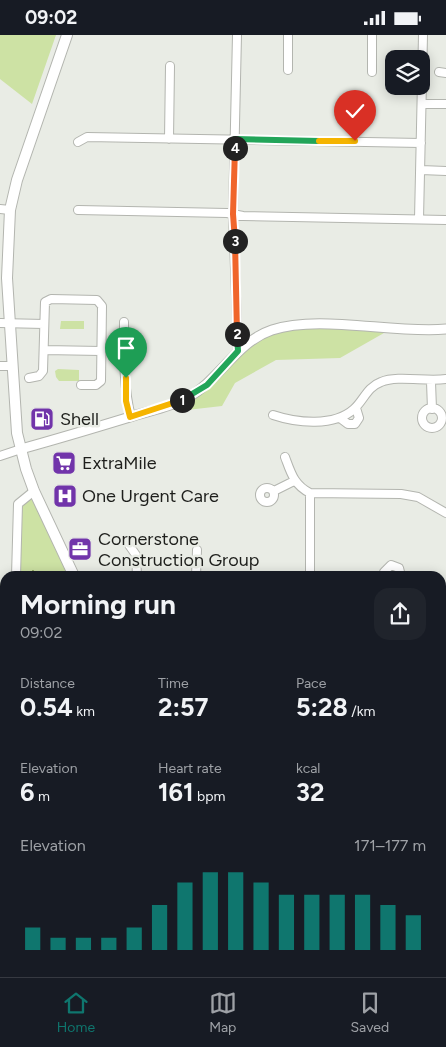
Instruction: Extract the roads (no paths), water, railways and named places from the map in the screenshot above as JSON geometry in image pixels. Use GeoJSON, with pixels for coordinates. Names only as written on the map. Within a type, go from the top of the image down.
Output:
{"type":"FeatureCollection","features":[{"type":"Feature","properties":{"kind":"main road"},"geometry":{"type":"LineString","coordinates":[[67,35],[5,209],[8,278],[5,323],[12,366],[15,418],[21,449],[34,491],[72,571]]}},
{"type":"Feature","properties":{"kind":"street"},"geometry":{"type":"LineString","coordinates":[[237,35],[233,214],[238,351]]}},
{"type":"Feature","properties":{"kind":"street"},"geometry":{"type":"LineString","coordinates":[[288,35],[288,70]]}},
{"type":"Feature","properties":{"kind":"street"},"geometry":{"type":"LineString","coordinates":[[372,35],[372,72]]}},
{"type":"Feature","properties":{"kind":"street"},"geometry":{"type":"LineString","coordinates":[[419,219],[423,35]]}},
{"type":"Feature","properties":{"kind":"street"},"geometry":{"type":"LineString","coordinates":[[169,139],[170,66]]}},
{"type":"Feature","properties":{"kind":"street"},"geometry":{"type":"LineString","coordinates":[[422,104],[446,104]]}},
{"type":"Feature","properties":{"kind":"street"},"geometry":{"type":"LineString","coordinates":[[78,142],[88,137],[421,143]]}},
{"type":"Feature","properties":{"kind":"street"},"geometry":{"type":"LineString","coordinates":[[420,170],[446,171]]}},
{"type":"Feature","properties":{"kind":"street"},"geometry":{"type":"LineString","coordinates":[[78,210],[233,214],[243,216],[446,220]]}},
{"type":"Feature","properties":{"kind":"street"},"geometry":{"type":"LineString","coordinates":[[29,378],[39,376],[43,371],[46,301],[61,299],[97,300],[101,303],[100,384],[81,385]]}},
{"type":"Feature","properties":{"kind":"street"},"geometry":{"type":"LineString","coordinates":[[124,322],[126,401],[130,417]]}},
{"type":"Feature","properties":{"kind":"street"},"geometry":{"type":"LineString","coordinates":[[5,323],[44,323]]}},
{"type":"Feature","properties":{"kind":"street"},"geometry":{"type":"LineString","coordinates":[[0,456],[187,398],[207,385],[238,351],[270,330],[297,325],[413,330],[446,329]]}},
{"type":"Feature","properties":{"kind":"street"},"geometry":{"type":"LineString","coordinates":[[44,350],[101,351]]}},
{"type":"Feature","properties":{"kind":"street"},"geometry":{"type":"LineString","coordinates":[[0,366],[12,366]]}},
{"type":"Feature","properties":{"kind":"street"},"geometry":{"type":"LineString","coordinates":[[273,415],[287,420],[328,421],[340,418],[356,407],[365,393],[381,382],[392,379],[431,382],[446,379]]}},
{"type":"Feature","properties":{"kind":"street"},"geometry":{"type":"LineString","coordinates":[[431,382],[432,409]]}},
{"type":"Feature","properties":{"kind":"street"},"geometry":{"type":"LineString","coordinates":[[340,418],[348,424],[355,424],[359,418],[356,407]]}},
{"type":"Feature","properties":{"kind":"street"},"geometry":{"type":"LineString","coordinates":[[284,457],[294,481],[300,488],[310,493],[401,494],[418,497],[446,513]]}},
{"type":"Feature","properties":{"kind":"street"},"geometry":{"type":"LineString","coordinates":[[274,491],[294,481]]}},
{"type":"Feature","properties":{"kind":"street"},"geometry":{"type":"LineString","coordinates":[[16,571],[18,504],[34,491]]}},
{"type":"Feature","properties":{"kind":"street"},"geometry":{"type":"LineString","coordinates":[[310,493],[310,571]]}},
{"type":"Feature","properties":{"kind":"street"},"geometry":{"type":"LineString","coordinates":[[129,545],[136,555],[137,571]]}},
{"type":"Feature","properties":{"kind":"street"},"geometry":{"type":"LineString","coordinates":[[196,571],[197,550]]}},
{"type":"Feature","properties":{"kind":"street"},"geometry":{"type":"LineString","coordinates":[[385,571],[391,565],[399,568],[400,571]]}},
{"type":"Feature","properties":{"kind":"place","name":"Shell"},"geometry":{"type":"Point","coordinates":[42,419]}},
{"type":"Feature","properties":{"kind":"place","name":"ExtraMile"},"geometry":{"type":"Point","coordinates":[64,463]}},
{"type":"Feature","properties":{"kind":"place","name":"One Urgent Care"},"geometry":{"type":"Point","coordinates":[65,496]}},
{"type":"Feature","properties":{"kind":"place","name":"Cornerstone Construction Group"},"geometry":{"type":"Point","coordinates":[80,549]}}]}
